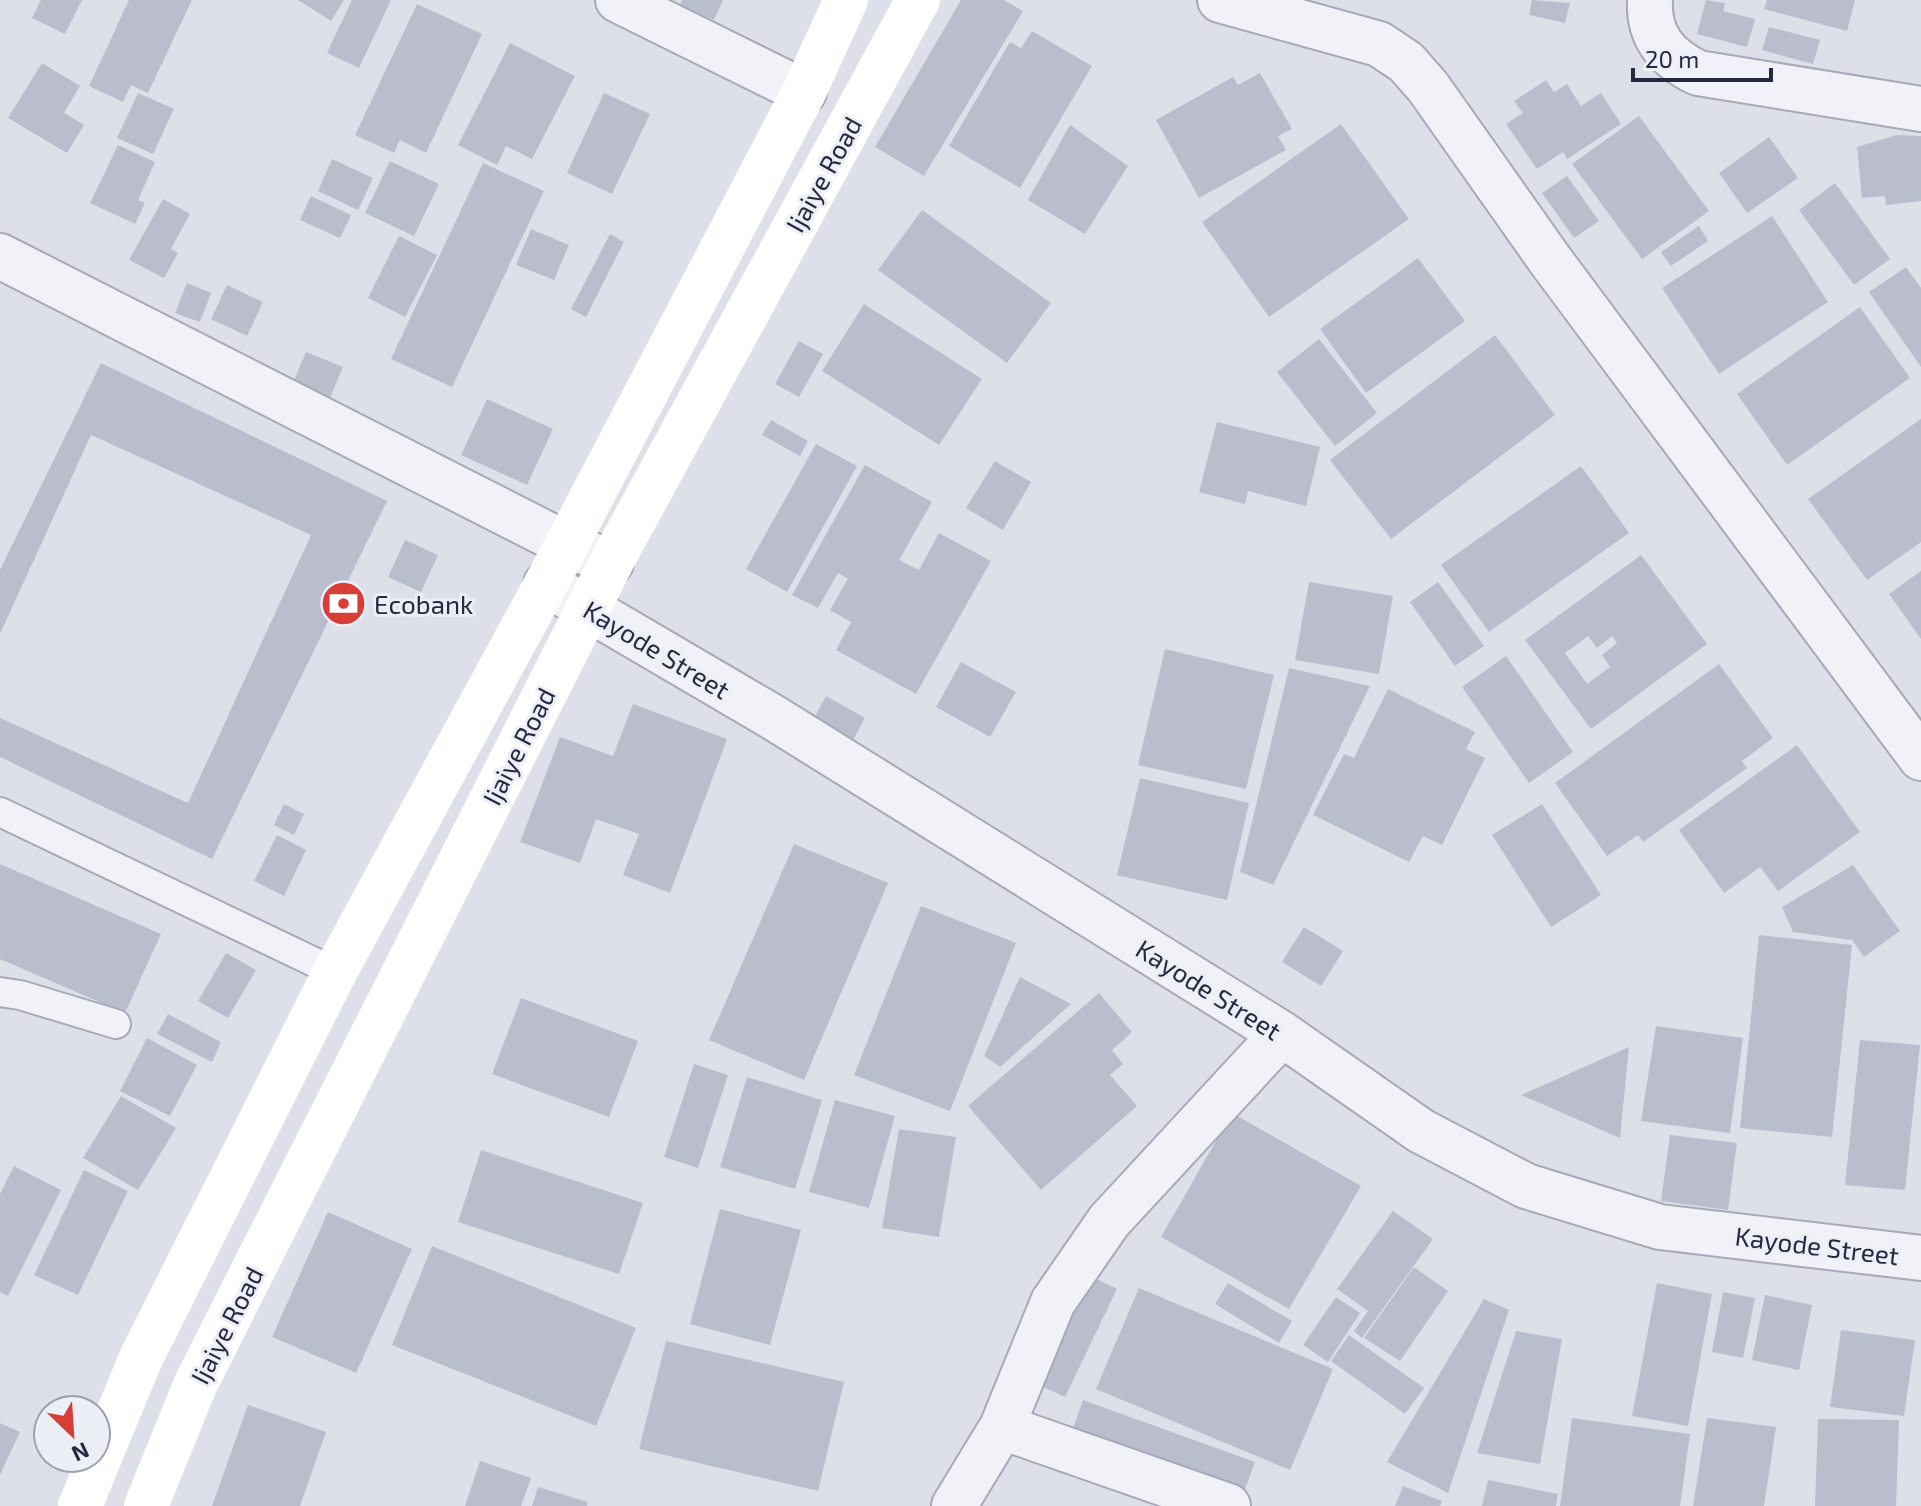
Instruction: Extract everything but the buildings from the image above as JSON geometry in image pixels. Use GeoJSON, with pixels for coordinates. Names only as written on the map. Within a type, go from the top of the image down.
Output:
{"type":"FeatureCollection","features":[{"type":"Feature","properties":{"kind":"main road","name":"Ijaiye Road"},"geometry":{"type":"LineString","coordinates":[[80,1506],[140,1360],[335,972],[546,584],[804,92],[846,0]]}},
{"type":"Feature","properties":{"kind":"main road","name":"Ijaiye Road"},"geometry":{"type":"LineString","coordinates":[[146,1506],[196,1383],[588,607],[918,0]]}},
{"type":"Feature","properties":{"kind":"street"},"geometry":{"type":"LineString","coordinates":[[618,0],[804,92]]}},
{"type":"Feature","properties":{"kind":"street"},"geometry":{"type":"LineString","coordinates":[[1220,0],[1379,44],[1406,62],[1428,87],[1550,260],[1921,758]]}},
{"type":"Feature","properties":{"kind":"street"},"geometry":{"type":"LineString","coordinates":[[1650,0],[1654,30],[1663,47],[1676,63],[1698,73],[1921,109]]}},
{"type":"Feature","properties":{"kind":"street"},"geometry":{"type":"LineString","coordinates":[[0,256],[566,544],[611,563]]}},
{"type":"Feature","properties":{"kind":"street","name":"Kayode Street"},"geometry":{"type":"LineString","coordinates":[[546,584],[771,716],[1282,1034],[1421,1131],[1526,1186],[1660,1227],[1921,1258]]}},
{"type":"Feature","properties":{"kind":"street"},"geometry":{"type":"LineString","coordinates":[[954,1506],[1002,1427],[1053,1302],[1109,1221],[1282,1034]]}},
{"type":"Feature","properties":{"kind":"street"},"geometry":{"type":"LineString","coordinates":[[1002,1427],[1228,1506]]}},
{"type":"Feature","properties":{"kind":"lane"},"geometry":{"type":"LineString","coordinates":[[0,812],[335,972]]}},
{"type":"Feature","properties":{"kind":"lane"},"geometry":{"type":"LineString","coordinates":[[0,992],[20,995],[116,1024]]}},
{"type":"Feature","properties":{"kind":"place","name":"Ecobank"},"geometry":{"type":"Point","coordinates":[343,603]}}]}
